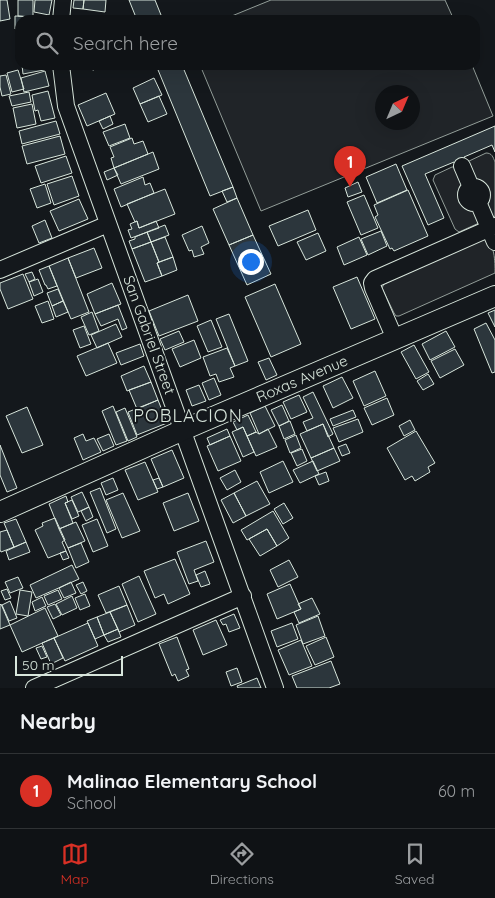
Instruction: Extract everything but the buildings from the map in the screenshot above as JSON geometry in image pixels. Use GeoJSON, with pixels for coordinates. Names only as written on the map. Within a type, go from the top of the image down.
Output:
{"type":"FeatureCollection","features":[{"type":"Feature","properties":{"kind":"main road","name":"Roxas Avenue"},"geometry":{"type":"LineString","coordinates":[[0,512],[183,430],[495,296]]}},
{"type":"Feature","properties":{"kind":"street"},"geometry":{"type":"LineString","coordinates":[[62,15],[63,0]]}},
{"type":"Feature","properties":{"kind":"street","name":"San Gabriel Street"},"geometry":{"type":"LineString","coordinates":[[62,70],[66,106],[275,688]]}},
{"type":"Feature","properties":{"kind":"street"},"geometry":{"type":"LineString","coordinates":[[394,339],[373,288],[372,283],[375,279],[493,232],[478,202],[470,202],[467,198],[467,191],[471,187],[462,166]]}},
{"type":"Feature","properties":{"kind":"street"},"geometry":{"type":"LineString","coordinates":[[0,270],[108,224]]}},
{"type":"Feature","properties":{"kind":"street"},"geometry":{"type":"LineString","coordinates":[[34,688],[243,596]]}},
{"type":"Feature","properties":{"kind":"shaded area"},"geometry":{"type":"Polygon","coordinates":[[[271,0],[445,0],[452,15],[234,15],[271,0]]]}},
{"type":"Feature","properties":{"kind":"shaded area"},"geometry":{"type":"Polygon","coordinates":[[[202,70],[474,70],[493,116],[261,211],[202,70]]]}},
{"type":"Feature","properties":{"kind":"shaded area"},"geometry":{"type":"Polygon","coordinates":[[[486,153],[493,157],[495,162],[495,217],[493,217],[486,201],[487,193],[485,188],[479,184],[467,162],[486,153]]]}},
{"type":"Feature","properties":{"kind":"shaded area"},"geometry":{"type":"Polygon","coordinates":[[[456,167],[463,187],[461,195],[463,201],[475,208],[479,223],[459,232],[455,229],[433,180],[435,175],[456,167]]]}},
{"type":"Feature","properties":{"kind":"shaded area"},"geometry":{"type":"Polygon","coordinates":[[[484,239],[488,241],[492,248],[495,273],[396,316],[382,288],[384,284],[484,239]]]}},
{"type":"Feature","properties":{"kind":"place","name":"Malinao Elementary School"},"geometry":{"type":"Point","coordinates":[350,187]}},
{"type":"Feature","properties":{"kind":"district","name":"POBLACION"},"geometry":{"type":"Point","coordinates":[188,416]}}]}
